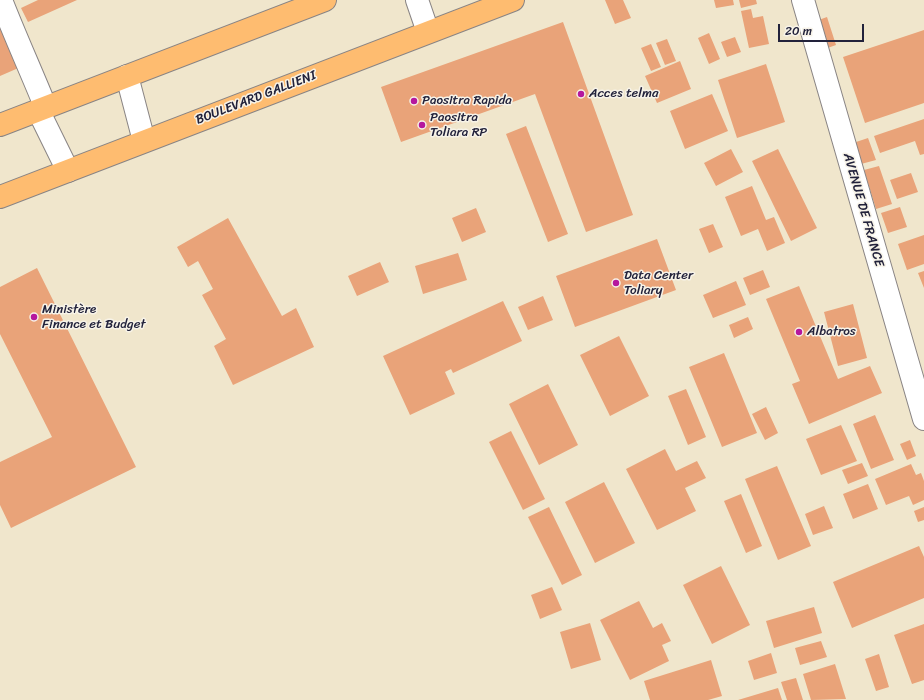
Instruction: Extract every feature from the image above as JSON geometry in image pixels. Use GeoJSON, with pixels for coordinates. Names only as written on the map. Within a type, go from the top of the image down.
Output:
{"type":"FeatureCollection","features":[{"type":"Feature","properties":{"kind":"main road"},"geometry":{"type":"LineString","coordinates":[[0,125],[325,0]]}},
{"type":"Feature","properties":{"kind":"main road","name":"BOULEVARD GALLIENI"},"geometry":{"type":"LineString","coordinates":[[0,197],[513,0]]}},
{"type":"Feature","properties":{"kind":"street"},"geometry":{"type":"LineString","coordinates":[[1,0],[29,67],[42,109],[68,171]]}},
{"type":"Feature","properties":{"kind":"street"},"geometry":{"type":"LineString","coordinates":[[417,0],[428,32]]}},
{"type":"Feature","properties":{"kind":"street","name":"AVENUE DE FRANCE"},"geometry":{"type":"LineString","coordinates":[[803,0],[924,419]]}},
{"type":"Feature","properties":{"kind":"street"},"geometry":{"type":"LineString","coordinates":[[127,76],[144,141]]}},
{"type":"Feature","properties":{"kind":"building"},"geometry":{"type":"Polygon","coordinates":[[[38,0],[77,0],[28,22],[21,8],[38,0]]]}},
{"type":"Feature","properties":{"kind":"building"},"geometry":{"type":"Polygon","coordinates":[[[605,0],[623,0],[631,18],[615,24],[605,0]]]}},
{"type":"Feature","properties":{"kind":"building"},"geometry":{"type":"Polygon","coordinates":[[[714,0],[733,0],[734,5],[716,8],[714,0]]]}},
{"type":"Feature","properties":{"kind":"building"},"geometry":{"type":"Polygon","coordinates":[[[739,0],[756,0],[757,4],[741,8],[739,0]]]}},
{"type":"Feature","properties":{"kind":"building"},"geometry":{"type":"Polygon","coordinates":[[[751,9],[753,18],[763,16],[769,44],[749,48],[741,11],[751,9]]]}},
{"type":"Feature","properties":{"kind":"building"},"geometry":{"type":"Polygon","coordinates":[[[0,12],[23,66],[0,76],[0,12]]]}},
{"type":"Feature","properties":{"kind":"building"},"geometry":{"type":"Polygon","coordinates":[[[827,17],[836,45],[822,50],[813,22],[827,17]]]}},
{"type":"Feature","properties":{"kind":"building","name":"Paositra Toliara RP"},"geometry":{"type":"Polygon","coordinates":[[[563,22],[633,215],[586,232],[535,94],[401,142],[381,87],[563,22]]]}},
{"type":"Feature","properties":{"kind":"building"},"geometry":{"type":"Polygon","coordinates":[[[924,30],[924,103],[865,123],[843,57],[924,30]]]}},
{"type":"Feature","properties":{"kind":"building"},"geometry":{"type":"Polygon","coordinates":[[[709,33],[720,59],[709,64],[698,38],[709,33]]]}},
{"type":"Feature","properties":{"kind":"building"},"geometry":{"type":"Polygon","coordinates":[[[735,37],[741,52],[727,57],[721,42],[735,37]]]}},
{"type":"Feature","properties":{"kind":"building"},"geometry":{"type":"Polygon","coordinates":[[[667,39],[676,61],[665,65],[656,43],[667,39]]]}},
{"type":"Feature","properties":{"kind":"building"},"geometry":{"type":"Polygon","coordinates":[[[651,44],[661,67],[651,71],[641,48],[651,44]]]}},
{"type":"Feature","properties":{"kind":"building"},"geometry":{"type":"Polygon","coordinates":[[[680,61],[691,89],[657,103],[645,76],[680,61]]]}},
{"type":"Feature","properties":{"kind":"building"},"geometry":{"type":"Polygon","coordinates":[[[766,64],[785,122],[737,138],[718,80],[766,64]]]}},
{"type":"Feature","properties":{"kind":"building"},"geometry":{"type":"Polygon","coordinates":[[[712,94],[728,131],[685,149],[670,111],[712,94]]]}},
{"type":"Feature","properties":{"kind":"building"},"geometry":{"type":"Polygon","coordinates":[[[924,119],[924,154],[920,155],[915,141],[880,153],[874,136],[924,119]]]}},
{"type":"Feature","properties":{"kind":"building"},"geometry":{"type":"Polygon","coordinates":[[[526,126],[568,234],[548,242],[506,134],[526,126]]]}},
{"type":"Feature","properties":{"kind":"building"},"geometry":{"type":"Polygon","coordinates":[[[868,138],[876,160],[861,164],[853,143],[868,138]]]}},
{"type":"Feature","properties":{"kind":"building"},"geometry":{"type":"Polygon","coordinates":[[[731,149],[743,172],[716,186],[704,163],[731,149]]]}},
{"type":"Feature","properties":{"kind":"building"},"geometry":{"type":"Polygon","coordinates":[[[778,149],[817,228],[791,241],[752,161],[778,149]]]}},
{"type":"Feature","properties":{"kind":"building"},"geometry":{"type":"Polygon","coordinates":[[[879,166],[892,204],[876,209],[864,170],[879,166]]]}},
{"type":"Feature","properties":{"kind":"building"},"geometry":{"type":"Polygon","coordinates":[[[911,173],[918,192],[897,199],[890,180],[911,173]]]}},
{"type":"Feature","properties":{"kind":"building"},"geometry":{"type":"Polygon","coordinates":[[[752,186],[766,220],[774,217],[785,243],[767,251],[758,229],[741,236],[725,197],[752,186]]]}},
{"type":"Feature","properties":{"kind":"building"},"geometry":{"type":"Polygon","coordinates":[[[900,207],[907,227],[888,233],[881,213],[900,207]]]}},
{"type":"Feature","properties":{"kind":"building"},"geometry":{"type":"Polygon","coordinates":[[[476,208],[486,232],[462,242],[452,218],[476,208]]]}},
{"type":"Feature","properties":{"kind":"building"},"geometry":{"type":"Polygon","coordinates":[[[228,218],[282,316],[296,308],[314,347],[233,385],[214,346],[226,339],[202,295],[213,289],[198,261],[188,267],[177,247],[228,218]]]}},
{"type":"Feature","properties":{"kind":"building"},"geometry":{"type":"Polygon","coordinates":[[[713,224],[723,247],[709,253],[699,229],[713,224]]]}},
{"type":"Feature","properties":{"kind":"building"},"geometry":{"type":"Polygon","coordinates":[[[924,235],[924,264],[907,270],[898,244],[924,235]]]}},
{"type":"Feature","properties":{"kind":"building","name":"Data Center Toliary"},"geometry":{"type":"Polygon","coordinates":[[[657,239],[676,290],[575,327],[556,276],[657,239]]]}},
{"type":"Feature","properties":{"kind":"building"},"geometry":{"type":"Polygon","coordinates":[[[458,253],[467,280],[423,294],[415,266],[458,253]]]}},
{"type":"Feature","properties":{"kind":"building"},"geometry":{"type":"Polygon","coordinates":[[[380,262],[389,282],[357,296],[348,276],[380,262]]]}},
{"type":"Feature","properties":{"kind":"building"},"geometry":{"type":"Polygon","coordinates":[[[37,268],[136,467],[11,528],[0,505],[0,462],[52,437],[0,334],[0,287],[37,268]]]}},
{"type":"Feature","properties":{"kind":"building"},"geometry":{"type":"Polygon","coordinates":[[[763,270],[770,287],[750,295],[743,278],[763,270]]]}},
{"type":"Feature","properties":{"kind":"building"},"geometry":{"type":"Polygon","coordinates":[[[924,271],[924,288],[918,273],[924,271]]]}},
{"type":"Feature","properties":{"kind":"building"},"geometry":{"type":"Polygon","coordinates":[[[736,281],[746,305],[713,318],[703,295],[736,281]]]}},
{"type":"Feature","properties":{"kind":"building","name":"Albatros"},"geometry":{"type":"Polygon","coordinates":[[[799,286],[838,379],[870,366],[882,393],[809,424],[792,384],[800,381],[766,299],[799,286]]]}},
{"type":"Feature","properties":{"kind":"building"},"geometry":{"type":"Polygon","coordinates":[[[543,296],[553,320],[528,330],[518,307],[543,296]]]}},
{"type":"Feature","properties":{"kind":"building"},"geometry":{"type":"Polygon","coordinates":[[[503,301],[522,341],[453,373],[451,369],[445,372],[455,394],[410,415],[383,356],[503,301]]]}},
{"type":"Feature","properties":{"kind":"building"},"geometry":{"type":"Polygon","coordinates":[[[853,304],[867,358],[838,366],[824,312],[853,304]]]}},
{"type":"Feature","properties":{"kind":"building"},"geometry":{"type":"Polygon","coordinates":[[[748,317],[753,329],[734,338],[729,325],[748,317]]]}},
{"type":"Feature","properties":{"kind":"building"},"geometry":{"type":"Polygon","coordinates":[[[619,336],[649,396],[610,416],[580,355],[619,336]]]}},
{"type":"Feature","properties":{"kind":"building"},"geometry":{"type":"Polygon","coordinates":[[[724,353],[757,433],[722,447],[689,367],[724,353]]]}},
{"type":"Feature","properties":{"kind":"building"},"geometry":{"type":"Polygon","coordinates":[[[548,384],[578,445],[539,465],[509,404],[548,384]]]}},
{"type":"Feature","properties":{"kind":"building"},"geometry":{"type":"Polygon","coordinates":[[[686,389],[706,437],[688,445],[668,396],[686,389]]]}},
{"type":"Feature","properties":{"kind":"building"},"geometry":{"type":"Polygon","coordinates":[[[766,407],[778,433],[765,440],[752,414],[766,407]]]}},
{"type":"Feature","properties":{"kind":"building"},"geometry":{"type":"Polygon","coordinates":[[[875,415],[894,460],[871,469],[853,424],[875,415]]]}},
{"type":"Feature","properties":{"kind":"building"},"geometry":{"type":"Polygon","coordinates":[[[841,425],[857,461],[821,475],[806,439],[841,425]]]}},
{"type":"Feature","properties":{"kind":"building"},"geometry":{"type":"Polygon","coordinates":[[[511,431],[545,499],[523,510],[489,442],[511,431]]]}},
{"type":"Feature","properties":{"kind":"building"},"geometry":{"type":"Polygon","coordinates":[[[910,440],[916,456],[907,460],[900,444],[910,440]]]}},
{"type":"Feature","properties":{"kind":"building"},"geometry":{"type":"Polygon","coordinates":[[[665,449],[676,471],[697,461],[706,478],[685,488],[696,511],[657,530],[626,469],[665,449]]]}},
{"type":"Feature","properties":{"kind":"building"},"geometry":{"type":"Polygon","coordinates":[[[862,463],[868,476],[848,484],[842,470],[862,463]]]}},
{"type":"Feature","properties":{"kind":"building"},"geometry":{"type":"Polygon","coordinates":[[[911,464],[916,475],[921,473],[924,481],[924,500],[913,505],[909,496],[886,505],[875,479],[911,464]]]}},
{"type":"Feature","properties":{"kind":"building"},"geometry":{"type":"Polygon","coordinates":[[[777,466],[811,546],[778,560],[745,479],[777,466]]]}},
{"type":"Feature","properties":{"kind":"building"},"geometry":{"type":"Polygon","coordinates":[[[604,482],[635,543],[595,563],[565,502],[604,482]]]}},
{"type":"Feature","properties":{"kind":"building"},"geometry":{"type":"Polygon","coordinates":[[[868,484],[878,509],[853,519],[843,494],[868,484]]]}},
{"type":"Feature","properties":{"kind":"building"},"geometry":{"type":"Polygon","coordinates":[[[741,494],[762,546],[746,553],[724,501],[741,494]]]}},
{"type":"Feature","properties":{"kind":"building"},"geometry":{"type":"Polygon","coordinates":[[[824,506],[833,528],[813,535],[805,514],[824,506]]]}},
{"type":"Feature","properties":{"kind":"building"},"geometry":{"type":"Polygon","coordinates":[[[549,507],[582,575],[562,585],[528,517],[549,507]]]}},
{"type":"Feature","properties":{"kind":"building"},"geometry":{"type":"Polygon","coordinates":[[[924,507],[924,520],[918,522],[914,511],[924,507]]]}},
{"type":"Feature","properties":{"kind":"building"},"geometry":{"type":"Polygon","coordinates":[[[919,546],[924,557],[924,598],[852,628],[833,582],[919,546]]]}},
{"type":"Feature","properties":{"kind":"building"},"geometry":{"type":"Polygon","coordinates":[[[721,566],[750,625],[712,644],[683,585],[721,566]]]}},
{"type":"Feature","properties":{"kind":"building"},"geometry":{"type":"Polygon","coordinates":[[[552,587],[562,610],[540,619],[531,595],[552,587]]]}},
{"type":"Feature","properties":{"kind":"building"},"geometry":{"type":"Polygon","coordinates":[[[639,601],[653,628],[662,623],[671,641],[662,645],[669,661],[630,680],[600,620],[639,601]]]}},
{"type":"Feature","properties":{"kind":"building"},"geometry":{"type":"Polygon","coordinates":[[[814,607],[822,633],[774,648],[766,621],[814,607]]]}},
{"type":"Feature","properties":{"kind":"building"},"geometry":{"type":"Polygon","coordinates":[[[590,623],[601,660],[571,669],[560,632],[590,623]]]}},
{"type":"Feature","properties":{"kind":"building"},"geometry":{"type":"Polygon","coordinates":[[[924,624],[924,680],[912,684],[894,635],[924,624]]]}},
{"type":"Feature","properties":{"kind":"building"},"geometry":{"type":"Polygon","coordinates":[[[821,641],[827,657],[800,665],[795,648],[821,641]]]}},
{"type":"Feature","properties":{"kind":"building"},"geometry":{"type":"Polygon","coordinates":[[[771,653],[777,673],[754,680],[748,661],[771,653]]]}},
{"type":"Feature","properties":{"kind":"building"},"geometry":{"type":"Polygon","coordinates":[[[879,654],[889,687],[876,691],[865,659],[879,654]]]}},
{"type":"Feature","properties":{"kind":"building"},"geometry":{"type":"Polygon","coordinates":[[[711,660],[722,696],[708,700],[650,700],[644,681],[711,660]]]}},
{"type":"Feature","properties":{"kind":"building"},"geometry":{"type":"Polygon","coordinates":[[[835,664],[846,699],[811,700],[803,674],[835,664]]]}},
{"type":"Feature","properties":{"kind":"building"},"geometry":{"type":"Polygon","coordinates":[[[796,678],[803,700],[787,700],[781,682],[796,678]]]}},
{"type":"Feature","properties":{"kind":"building"},"geometry":{"type":"Polygon","coordinates":[[[778,688],[782,700],[738,700],[778,688]]]}},
{"type":"Feature","properties":{"kind":"place","name":"Acces telma"},"geometry":{"type":"Point","coordinates":[581,94]}},
{"type":"Feature","properties":{"kind":"place","name":"Paositra Rapida"},"geometry":{"type":"Point","coordinates":[414,101]}},
{"type":"Feature","properties":{"kind":"place","name":"Paositra Toliara RP"},"geometry":{"type":"Point","coordinates":[422,125]}},
{"type":"Feature","properties":{"kind":"place","name":"Data Center Toliary"},"geometry":{"type":"Point","coordinates":[616,283]}},
{"type":"Feature","properties":{"kind":"place","name":"Ministère Finance et Budget"},"geometry":{"type":"Point","coordinates":[34,317]}},
{"type":"Feature","properties":{"kind":"place","name":"Albatros"},"geometry":{"type":"Point","coordinates":[799,332]}}]}
